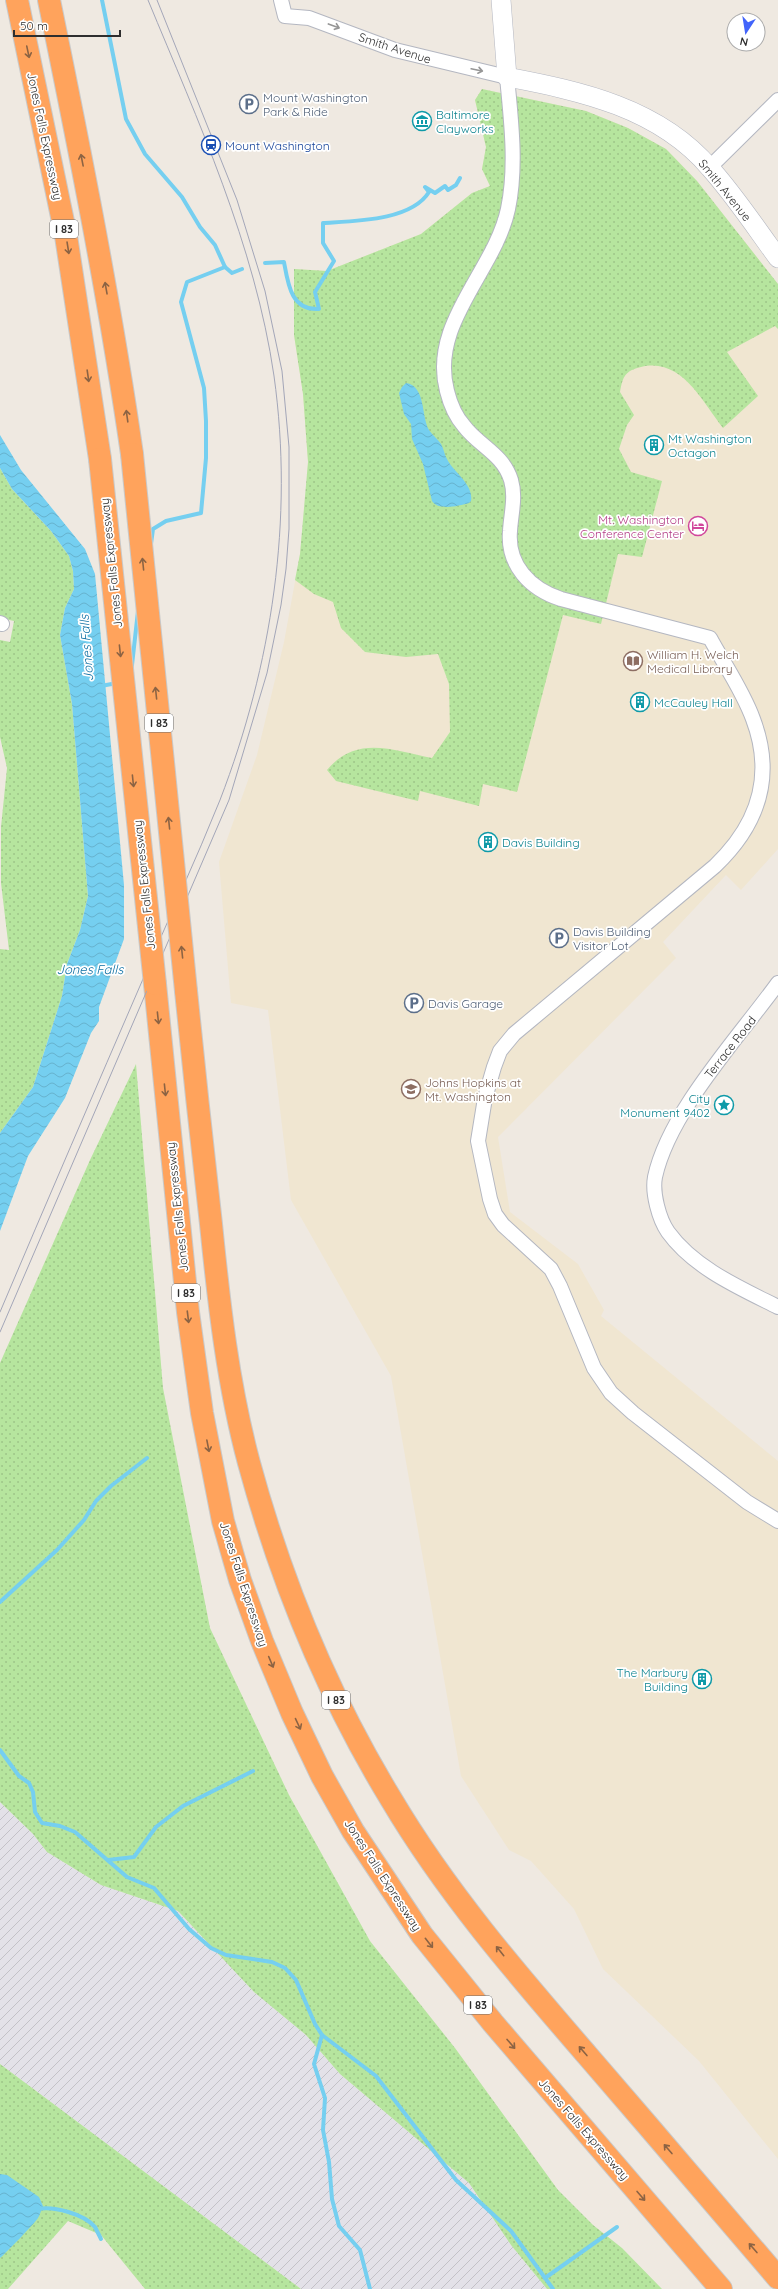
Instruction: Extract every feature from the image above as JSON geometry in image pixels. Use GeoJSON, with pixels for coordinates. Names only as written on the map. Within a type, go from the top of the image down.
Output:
{"type":"FeatureCollection","features":[{"type":"Feature","properties":{"kind":"highway","name":"Jones Falls Expressway"},"geometry":{"type":"LineString","coordinates":[[17,0],[66,236],[100,459],[194,1363],[223,1521],[240,1580],[262,1641],[292,1713],[322,1776],[353,1831],[422,1935],[493,2023],[721,2289]]}},
{"type":"Feature","properties":{"kind":"highway","name":"I 83"},"geometry":{"type":"LineString","coordinates":[[49,0],[97,236],[116,342],[132,454],[186,991],[220,1308],[236,1410],[248,1460],[280,1568],[302,1624],[333,1694],[392,1801],[463,1906],[530,1989],[778,2278]]}},
{"type":"Feature","properties":{"kind":"main road"},"geometry":{"type":"LineString","coordinates":[[501,0],[507,76]]}},
{"type":"Feature","properties":{"kind":"main road","name":"Smith Avenue"},"geometry":{"type":"LineString","coordinates":[[507,76],[589,94],[646,118],[676,136],[710,168],[778,258]]}},
{"type":"Feature","properties":{"kind":"street","name":"Smith Avenue"},"geometry":{"type":"LineString","coordinates":[[281,0],[285,16],[309,18],[395,50],[507,76]]}},
{"type":"Feature","properties":{"kind":"street"},"geometry":{"type":"LineString","coordinates":[[507,76],[511,120],[512,157],[508,208],[501,235],[461,306],[452,329],[445,353],[444,371],[447,391],[454,410],[464,427],[491,450],[503,464],[511,480],[513,495],[510,546],[514,561],[521,574],[531,584],[546,594],[710,638],[753,718],[759,740],[762,781],[753,816],[743,835],[732,850],[681,895],[532,1018],[514,1034],[500,1051],[485,1098],[479,1128],[479,1145],[495,1214],[503,1225],[550,1269],[560,1286],[594,1368],[611,1393],[633,1414],[747,1502],[778,1521]]}},
{"type":"Feature","properties":{"kind":"street"},"geometry":{"type":"LineString","coordinates":[[710,168],[778,100]]}},
{"type":"Feature","properties":{"kind":"street","name":"Terrace Road"},"geometry":{"type":"LineString","coordinates":[[778,983],[703,1082],[689,1104],[669,1138],[655,1179],[660,1215],[668,1231],[682,1248],[698,1261],[726,1279],[778,1307]]}},
{"type":"Feature","properties":{"kind":"shaded area","name":"Johns Hopkins at Mt. Washington"},"geometry":{"type":"Polygon","coordinates":[[[482,89],[586,111],[628,128],[666,149],[697,181],[778,284],[778,849],[741,890],[726,875],[663,942],[676,958],[498,1137],[510,1212],[578,1264],[604,1310],[601,1316],[778,1461],[778,2159],[699,2061],[603,1969],[574,1909],[531,1861],[509,1850],[461,1776],[391,1376],[291,1200],[268,1010],[231,1003],[219,862],[257,755],[284,642],[300,554],[306,498],[308,462],[303,394],[294,335],[294,269],[327,271],[421,234],[472,193],[490,186],[482,169],[486,147],[475,100],[482,89]]]}},
{"type":"Feature","properties":{"kind":"shaded area"},"geometry":{"type":"Polygon","coordinates":[[[0,1802],[33,1834],[47,1852],[101,1885],[178,1911],[254,1992],[306,2035],[340,2074],[469,2183],[511,2245],[547,2289],[301,2289],[0,2064],[0,1802]]]}},
{"type":"Feature","properties":{"kind":"green space"},"geometry":{"type":"Polygon","coordinates":[[[482,89],[586,111],[628,128],[666,149],[697,181],[778,284],[778,329],[775,326],[727,352],[758,396],[723,428],[689,384],[679,375],[668,369],[655,366],[641,367],[631,370],[624,378],[620,392],[634,415],[627,425],[619,449],[631,472],[662,481],[642,557],[618,554],[601,624],[563,615],[517,792],[483,784],[479,806],[420,791],[418,801],[336,781],[327,770],[339,759],[351,752],[363,749],[390,749],[432,758],[450,732],[449,684],[438,654],[406,657],[365,652],[341,628],[333,602],[314,594],[295,580],[300,554],[308,462],[303,394],[294,335],[294,269],[327,271],[421,234],[472,193],[490,186],[482,169],[486,147],[475,100],[482,89]]]}},
{"type":"Feature","properties":{"kind":"green space"},"geometry":{"type":"Polygon","coordinates":[[[0,468],[12,489],[51,531],[69,556],[73,571],[74,589],[65,608],[60,635],[72,704],[88,896],[80,930],[67,964],[62,996],[33,1087],[0,1133],[0,949],[9,950],[1,883],[1,827],[7,768],[0,737],[0,640],[10,642],[14,621],[0,618],[0,468]]]}},
{"type":"Feature","properties":{"kind":"green space"},"geometry":{"type":"Polygon","coordinates":[[[136,1064],[163,1388],[210,1628],[289,1795],[370,1941],[455,2048],[558,2190],[593,2225],[622,2248],[662,2289],[547,2289],[511,2245],[469,2183],[340,2074],[306,2035],[254,1992],[178,1911],[101,1885],[47,1852],[33,1834],[0,1802],[0,1363],[90,1160],[136,1064]]]}},
{"type":"Feature","properties":{"kind":"green space"},"geometry":{"type":"Polygon","coordinates":[[[0,2064],[301,2289],[145,2289],[101,2235],[68,2221],[8,2289],[0,2289],[0,2064]]]}},
{"type":"Feature","properties":{"kind":"water"},"geometry":{"type":"Polygon","coordinates":[[[406,383],[412,385],[420,395],[429,430],[441,444],[450,464],[469,489],[471,501],[469,503],[444,507],[435,504],[432,501],[423,464],[412,439],[411,424],[404,414],[399,393],[406,383]]]}},
{"type":"Feature","properties":{"kind":"water","name":"Jones Falls"},"geometry":{"type":"Polygon","coordinates":[[[0,435],[21,470],[85,549],[95,574],[124,885],[124,939],[99,1007],[99,1021],[91,1033],[65,1098],[28,1156],[0,1231],[0,1133],[33,1087],[62,996],[67,964],[80,930],[88,896],[72,704],[60,635],[65,608],[74,589],[73,571],[69,556],[51,531],[12,489],[0,468],[0,435]]]}},
{"type":"Feature","properties":{"kind":"water"},"geometry":{"type":"Polygon","coordinates":[[[0,2174],[7,2175],[39,2197],[43,2206],[36,2221],[0,2258],[0,2174]]]}},
{"type":"Feature","properties":{"kind":"waterway"},"geometry":{"type":"LineString","coordinates":[[102,0],[126,119],[145,154],[182,197],[200,227],[215,245],[225,267],[232,273],[242,269]]}},
{"type":"Feature","properties":{"kind":"waterway"},"geometry":{"type":"LineString","coordinates":[[265,263],[284,262],[289,287],[297,301],[302,306],[319,309],[315,292],[334,261],[323,243],[323,223],[365,220],[396,214],[421,202],[429,192],[425,187],[435,193],[445,186],[448,190],[456,185],[460,178]]}},
{"type":"Feature","properties":{"kind":"waterway"},"geometry":{"type":"LineString","coordinates":[[151,544],[153,529],[166,521],[201,513],[206,458],[204,388],[181,302],[187,282],[225,267]]}},
{"type":"Feature","properties":{"kind":"waterway"},"geometry":{"type":"LineString","coordinates":[[131,674],[138,611]]}},
{"type":"Feature","properties":{"kind":"waterway"},"geometry":{"type":"LineString","coordinates":[[101,686],[117,683]]}},
{"type":"Feature","properties":{"kind":"waterway"},"geometry":{"type":"LineString","coordinates":[[0,1602],[57,1550],[84,1520],[96,1501],[111,1486],[147,1458]]}},
{"type":"Feature","properties":{"kind":"waterway"},"geometry":{"type":"LineString","coordinates":[[0,1750],[19,1776],[29,1783],[33,1792],[35,1812],[42,1823],[60,1826],[75,1832],[127,1877],[154,1888],[189,1929],[211,1948],[226,1955],[272,1962],[285,1968],[296,1980],[315,2024],[322,2035],[376,2076],[456,2180],[511,2231],[553,2289]]}},
{"type":"Feature","properties":{"kind":"waterway"},"geometry":{"type":"LineString","coordinates":[[108,1860],[134,1857],[156,1827],[183,1806],[253,1771]]}},
{"type":"Feature","properties":{"kind":"waterway"},"geometry":{"type":"LineString","coordinates":[[322,2035],[314,2064],[325,2098],[323,2130],[329,2162],[332,2199],[339,2226],[360,2250],[370,2289]]}},
{"type":"Feature","properties":{"kind":"waterway"},"geometry":{"type":"LineString","coordinates":[[38,2209],[45,2208],[60,2210],[84,2218],[95,2227],[101,2239]]}},
{"type":"Feature","properties":{"kind":"waterway"},"geometry":{"type":"LineString","coordinates":[[545,2278],[617,2227]]}},
{"type":"Feature","properties":{"kind":"tram line"},"geometry":{"type":"LineString","coordinates":[[0,1312],[220,800],[238,749],[253,697],[265,644],[274,591],[279,537],[281,484],[280,430],[274,376],[265,327],[239,231],[223,184],[148,0]]}},
{"type":"Feature","properties":{"kind":"tram line"},"geometry":{"type":"LineString","coordinates":[[0,1332],[229,800],[267,673],[281,605],[286,569],[289,529],[289,447],[282,371],[265,291],[237,200],[157,0]]}},
{"type":"Feature","properties":{"kind":"place","name":"Mount Washington Park & Ride"},"geometry":{"type":"Point","coordinates":[249,104]}},
{"type":"Feature","properties":{"kind":"place","name":"Baltimore Clayworks"},"geometry":{"type":"Point","coordinates":[422,121]}},
{"type":"Feature","properties":{"kind":"place","name":"Mount Washington"},"geometry":{"type":"Point","coordinates":[211,145]}},
{"type":"Feature","properties":{"kind":"place","name":"Mt Washington Octagon"},"geometry":{"type":"Point","coordinates":[654,445]}},
{"type":"Feature","properties":{"kind":"place","name":"Mt. Washington Conference Center"},"geometry":{"type":"Point","coordinates":[698,526]}},
{"type":"Feature","properties":{"kind":"place","name":"William H. Welch Medical Library"},"geometry":{"type":"Point","coordinates":[633,661]}},
{"type":"Feature","properties":{"kind":"place","name":"McCauley Hall"},"geometry":{"type":"Point","coordinates":[640,702]}},
{"type":"Feature","properties":{"kind":"place","name":"Davis Building"},"geometry":{"type":"Point","coordinates":[488,842]}},
{"type":"Feature","properties":{"kind":"place","name":"Davis Building Visitor Lot"},"geometry":{"type":"Point","coordinates":[559,938]}},
{"type":"Feature","properties":{"kind":"place","name":"Davis Garage"},"geometry":{"type":"Point","coordinates":[414,1003]}},
{"type":"Feature","properties":{"kind":"place","name":"Johns Hopkins at Mt. Washington"},"geometry":{"type":"Point","coordinates":[411,1089]}},
{"type":"Feature","properties":{"kind":"place","name":"City Monument 9402"},"geometry":{"type":"Point","coordinates":[724,1105]}},
{"type":"Feature","properties":{"kind":"place","name":"The Marbury Building"},"geometry":{"type":"Point","coordinates":[702,1679]}}]}
